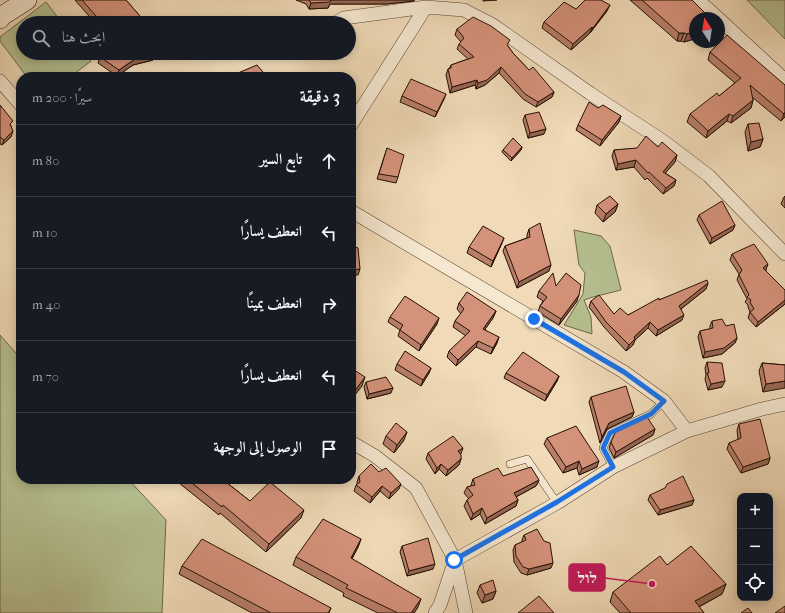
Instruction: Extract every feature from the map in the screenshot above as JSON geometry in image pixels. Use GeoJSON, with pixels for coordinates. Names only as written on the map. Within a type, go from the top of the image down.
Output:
{"type":"FeatureCollection","features":[{"type":"Feature","properties":{"kind":"street"},"geometry":{"type":"LineString","coordinates":[[0,20],[2,16],[27,0]]}},
{"type":"Feature","properties":{"kind":"street"},"geometry":{"type":"LineString","coordinates":[[698,0],[712,12]]}},
{"type":"Feature","properties":{"kind":"street"},"geometry":{"type":"LineString","coordinates":[[356,117],[426,7]]}},
{"type":"Feature","properties":{"kind":"street"},"geometry":{"type":"LineString","coordinates":[[356,16],[426,7],[464,10],[493,25],[591,94],[663,141],[709,176],[785,254]]}},
{"type":"Feature","properties":{"kind":"street"},"geometry":{"type":"LineString","coordinates":[[725,24],[785,80]]}},
{"type":"Feature","properties":{"kind":"street"},"geometry":{"type":"LineString","coordinates":[[0,81],[16,99]]}},
{"type":"Feature","properties":{"kind":"street"},"geometry":{"type":"LineString","coordinates":[[356,214],[624,372],[664,401],[687,431]]}},
{"type":"Feature","properties":{"kind":"street"},"geometry":{"type":"LineString","coordinates":[[435,613],[440,605],[454,560],[557,502],[613,467],[687,431],[762,409],[785,404]]}},
{"type":"Feature","properties":{"kind":"street"},"geometry":{"type":"LineString","coordinates":[[356,445],[375,456],[416,488],[454,560],[466,613]]}},
{"type":"Feature","properties":{"kind":"lane"},"geometry":{"type":"LineString","coordinates":[[613,467],[603,448],[610,433],[651,414],[664,401]]}},
{"type":"Feature","properties":{"kind":"lane"},"geometry":{"type":"LineString","coordinates":[[510,464],[527,459],[557,502]]}},
{"type":"Feature","properties":{"kind":"green space"},"geometry":{"type":"Polygon","coordinates":[[[747,0],[785,0],[785,39],[747,0]]]}},
{"type":"Feature","properties":{"kind":"green space"},"geometry":{"type":"Polygon","coordinates":[[[46,2],[57,16],[28,16],[46,2]]]}},
{"type":"Feature","properties":{"kind":"green space"},"geometry":{"type":"Polygon","coordinates":[[[16,25],[16,60],[91,61],[77,72],[23,72],[0,41],[0,37],[16,25]]]}},
{"type":"Feature","properties":{"kind":"green space"},"geometry":{"type":"Polygon","coordinates":[[[574,230],[601,236],[610,246],[621,290],[584,300],[591,317],[592,334],[564,325],[583,294],[585,273],[579,265],[574,230]]]}},
{"type":"Feature","properties":{"kind":"green space"},"geometry":{"type":"Polygon","coordinates":[[[0,335],[16,353],[16,484],[133,484],[166,520],[162,613],[0,613],[0,335]]]}},
{"type":"Feature","properties":{"kind":"building"},"geometry":{"type":"Polygon","coordinates":[[[82,0],[126,0],[140,16],[96,16],[82,0]]]}},
{"type":"Feature","properties":{"kind":"building"},"geometry":{"type":"Polygon","coordinates":[[[309,0],[331,0],[330,2],[311,3],[309,0]]]}},
{"type":"Feature","properties":{"kind":"building"},"geometry":{"type":"Polygon","coordinates":[[[585,0],[601,0],[610,5],[593,28],[592,27],[573,44],[544,22],[564,2],[576,9],[585,0]]]}},
{"type":"Feature","properties":{"kind":"building"},"geometry":{"type":"Polygon","coordinates":[[[642,0],[692,0],[704,12],[689,12],[689,33],[679,33],[642,0]]]}},
{"type":"Feature","properties":{"kind":"building"},"geometry":{"type":"Polygon","coordinates":[[[473,17],[491,26],[510,40],[507,45],[513,53],[529,70],[533,67],[554,92],[538,102],[525,94],[501,67],[487,80],[478,83],[477,80],[452,87],[448,69],[451,68],[451,65],[474,57],[459,44],[464,38],[457,29],[473,17]]]}},
{"type":"Feature","properties":{"kind":"building"},"geometry":{"type":"Polygon","coordinates":[[[727,35],[785,85],[784,114],[750,85],[753,100],[733,116],[729,114],[708,131],[690,114],[717,93],[719,96],[741,78],[710,52],[714,48],[725,48],[725,37],[727,35]]]}},
{"type":"Feature","properties":{"kind":"building"},"geometry":{"type":"Polygon","coordinates":[[[104,60],[134,60],[119,70],[104,60]]]}},
{"type":"Feature","properties":{"kind":"building"},"geometry":{"type":"Polygon","coordinates":[[[257,65],[263,72],[240,72],[257,65]]]}},
{"type":"Feature","properties":{"kind":"building"},"geometry":{"type":"Polygon","coordinates":[[[411,79],[446,94],[437,112],[402,96],[411,79]]]}},
{"type":"Feature","properties":{"kind":"building"},"geometry":{"type":"Polygon","coordinates":[[[589,102],[598,108],[603,105],[621,116],[602,140],[578,125],[589,102]]]}},
{"type":"Feature","properties":{"kind":"building"},"geometry":{"type":"Polygon","coordinates":[[[0,105],[13,121],[10,124],[13,131],[4,140],[0,137],[0,105]]]}},
{"type":"Feature","properties":{"kind":"building"},"geometry":{"type":"Polygon","coordinates":[[[539,112],[546,129],[530,133],[525,115],[539,112]]]}},
{"type":"Feature","properties":{"kind":"building"},"geometry":{"type":"Polygon","coordinates":[[[759,123],[763,139],[751,142],[748,124],[759,123]]]}},
{"type":"Feature","properties":{"kind":"building"},"geometry":{"type":"Polygon","coordinates":[[[646,136],[658,147],[662,142],[677,155],[663,172],[676,180],[666,188],[649,172],[648,173],[636,160],[618,164],[614,150],[637,148],[646,136]]]}},
{"type":"Feature","properties":{"kind":"building"},"geometry":{"type":"Polygon","coordinates":[[[513,138],[522,147],[512,158],[503,150],[513,138]]]}},
{"type":"Feature","properties":{"kind":"building"},"geometry":{"type":"Polygon","coordinates":[[[387,148],[404,155],[398,177],[379,174],[387,148]]]}},
{"type":"Feature","properties":{"kind":"building"},"geometry":{"type":"Polygon","coordinates":[[[610,196],[618,204],[606,214],[597,205],[610,196]]]}},
{"type":"Feature","properties":{"kind":"building"},"geometry":{"type":"Polygon","coordinates":[[[722,201],[735,225],[712,238],[699,215],[722,201]]]}},
{"type":"Feature","properties":{"kind":"building"},"geometry":{"type":"Polygon","coordinates":[[[540,223],[551,265],[519,282],[505,246],[530,237],[529,229],[540,223]]]}},
{"type":"Feature","properties":{"kind":"building"},"geometry":{"type":"Polygon","coordinates":[[[483,226],[504,238],[493,261],[469,247],[483,226]]]}},
{"type":"Feature","properties":{"kind":"building"},"geometry":{"type":"Polygon","coordinates":[[[754,244],[768,264],[763,268],[785,290],[785,300],[758,322],[750,312],[754,309],[750,302],[751,300],[747,297],[749,295],[739,275],[742,270],[732,254],[754,244]]]}},
{"type":"Feature","properties":{"kind":"building"},"geometry":{"type":"Polygon","coordinates":[[[356,247],[358,248],[360,269],[356,269],[356,247]]]}},
{"type":"Feature","properties":{"kind":"building"},"geometry":{"type":"Polygon","coordinates":[[[553,273],[556,286],[566,273],[581,285],[579,295],[561,319],[540,306],[547,297],[539,291],[553,273]]]}},
{"type":"Feature","properties":{"kind":"building"},"geometry":{"type":"Polygon","coordinates":[[[707,280],[708,283],[679,306],[684,315],[658,330],[650,322],[634,337],[635,339],[629,345],[606,322],[591,301],[599,295],[614,314],[620,308],[628,315],[659,298],[659,300],[707,280]]]}},
{"type":"Feature","properties":{"kind":"building"},"geometry":{"type":"Polygon","coordinates":[[[467,292],[496,311],[483,329],[499,337],[493,348],[478,341],[458,360],[449,351],[470,331],[455,321],[464,309],[459,303],[467,292]]]}},
{"type":"Feature","properties":{"kind":"building"},"geometry":{"type":"Polygon","coordinates":[[[405,296],[439,318],[421,345],[400,330],[403,325],[390,317],[405,296]]]}},
{"type":"Feature","properties":{"kind":"building"},"geometry":{"type":"Polygon","coordinates":[[[722,319],[726,326],[734,324],[737,338],[724,348],[705,352],[700,331],[713,328],[712,321],[722,319]]]}},
{"type":"Feature","properties":{"kind":"building"},"geometry":{"type":"Polygon","coordinates":[[[405,351],[431,368],[423,380],[397,364],[405,351]]]}},
{"type":"Feature","properties":{"kind":"building"},"geometry":{"type":"Polygon","coordinates":[[[523,352],[559,376],[547,395],[506,373],[523,352]]]}},
{"type":"Feature","properties":{"kind":"building"},"geometry":{"type":"Polygon","coordinates":[[[707,362],[722,363],[725,381],[711,384],[707,373],[709,373],[707,362]]]}},
{"type":"Feature","properties":{"kind":"building"},"geometry":{"type":"Polygon","coordinates":[[[762,363],[785,365],[785,381],[766,384],[762,363]]]}},
{"type":"Feature","properties":{"kind":"building"},"geometry":{"type":"Polygon","coordinates":[[[356,371],[365,377],[356,389],[356,371]]]}},
{"type":"Feature","properties":{"kind":"building"},"geometry":{"type":"Polygon","coordinates":[[[386,377],[393,388],[369,394],[366,382],[386,377]]]}},
{"type":"Feature","properties":{"kind":"building"},"geometry":{"type":"Polygon","coordinates":[[[626,386],[634,412],[609,423],[602,437],[591,397],[626,386]]]}},
{"type":"Feature","properties":{"kind":"building"},"geometry":{"type":"Polygon","coordinates":[[[647,417],[655,429],[616,452],[611,442],[616,431],[647,417]]]}},
{"type":"Feature","properties":{"kind":"building"},"geometry":{"type":"Polygon","coordinates":[[[760,419],[770,458],[743,467],[729,443],[741,438],[739,424],[760,419]]]}},
{"type":"Feature","properties":{"kind":"building"},"geometry":{"type":"Polygon","coordinates":[[[396,423],[407,432],[397,445],[386,436],[396,423]]]}},
{"type":"Feature","properties":{"kind":"building"},"geometry":{"type":"Polygon","coordinates":[[[576,426],[599,461],[582,469],[579,461],[566,467],[547,438],[576,426]]]}},
{"type":"Feature","properties":{"kind":"building"},"geometry":{"type":"Polygon","coordinates":[[[453,436],[463,448],[458,451],[461,455],[461,459],[448,470],[441,464],[437,468],[428,453],[453,436]]]}},
{"type":"Feature","properties":{"kind":"building"},"geometry":{"type":"Polygon","coordinates":[[[371,464],[379,472],[386,468],[401,484],[391,493],[382,486],[372,497],[356,485],[360,482],[359,476],[371,464]]]}},
{"type":"Feature","properties":{"kind":"building"},"geometry":{"type":"Polygon","coordinates":[[[531,467],[539,480],[514,493],[518,500],[487,518],[482,508],[473,514],[467,500],[473,495],[467,487],[475,485],[473,479],[498,468],[503,476],[531,467]]]}},
{"type":"Feature","properties":{"kind":"building"},"geometry":{"type":"Polygon","coordinates":[[[683,476],[694,500],[660,510],[650,495],[665,488],[667,484],[683,476]]]}},
{"type":"Feature","properties":{"kind":"building"},"geometry":{"type":"Polygon","coordinates":[[[193,484],[228,484],[250,501],[268,484],[272,484],[304,510],[269,544],[223,505],[222,507],[193,484]]]}},
{"type":"Feature","properties":{"kind":"building"},"geometry":{"type":"Polygon","coordinates":[[[323,519],[361,539],[351,558],[421,599],[411,613],[398,613],[346,588],[348,585],[296,557],[323,519]]]}},
{"type":"Feature","properties":{"kind":"building"},"geometry":{"type":"Polygon","coordinates":[[[537,529],[544,541],[550,543],[553,563],[529,569],[523,567],[516,556],[515,545],[526,540],[524,535],[537,529]]]}},
{"type":"Feature","properties":{"kind":"building"},"geometry":{"type":"Polygon","coordinates":[[[428,538],[435,564],[409,571],[402,546],[428,538]]]}},
{"type":"Feature","properties":{"kind":"building"},"geometry":{"type":"Polygon","coordinates":[[[202,539],[331,608],[328,613],[271,613],[182,566],[202,539]]]}},
{"type":"Feature","properties":{"kind":"building"},"geometry":{"type":"Polygon","coordinates":[[[691,546],[726,584],[695,601],[704,613],[631,613],[613,592],[660,556],[667,565],[691,546]]]}},
{"type":"Feature","properties":{"kind":"building"},"geometry":{"type":"Polygon","coordinates":[[[493,580],[496,591],[485,595],[480,585],[493,580]]]}},
{"type":"Feature","properties":{"kind":"building"},"geometry":{"type":"Polygon","coordinates":[[[539,596],[554,613],[518,613],[539,596]]]}},
{"type":"Feature","properties":{"kind":"building"},"geometry":{"type":"Polygon","coordinates":[[[785,606],[785,613],[775,613],[785,606]]]}},
{"type":"Feature","properties":{"kind":"building"},"geometry":{"type":"Polygon","coordinates":[[[748,608],[752,613],[741,613],[748,608]]]}},
{"type":"Feature","properties":{"kind":"place","name":"לול"},"geometry":{"type":"Point","coordinates":[652,584]}},
{"type":"Feature","properties":{"kind":"route"},"geometry":{"type":"LineString","coordinates":[[454,560],[557,502],[613,467],[603,448],[610,433],[651,414],[664,401],[624,372],[534,319]]}}]}
